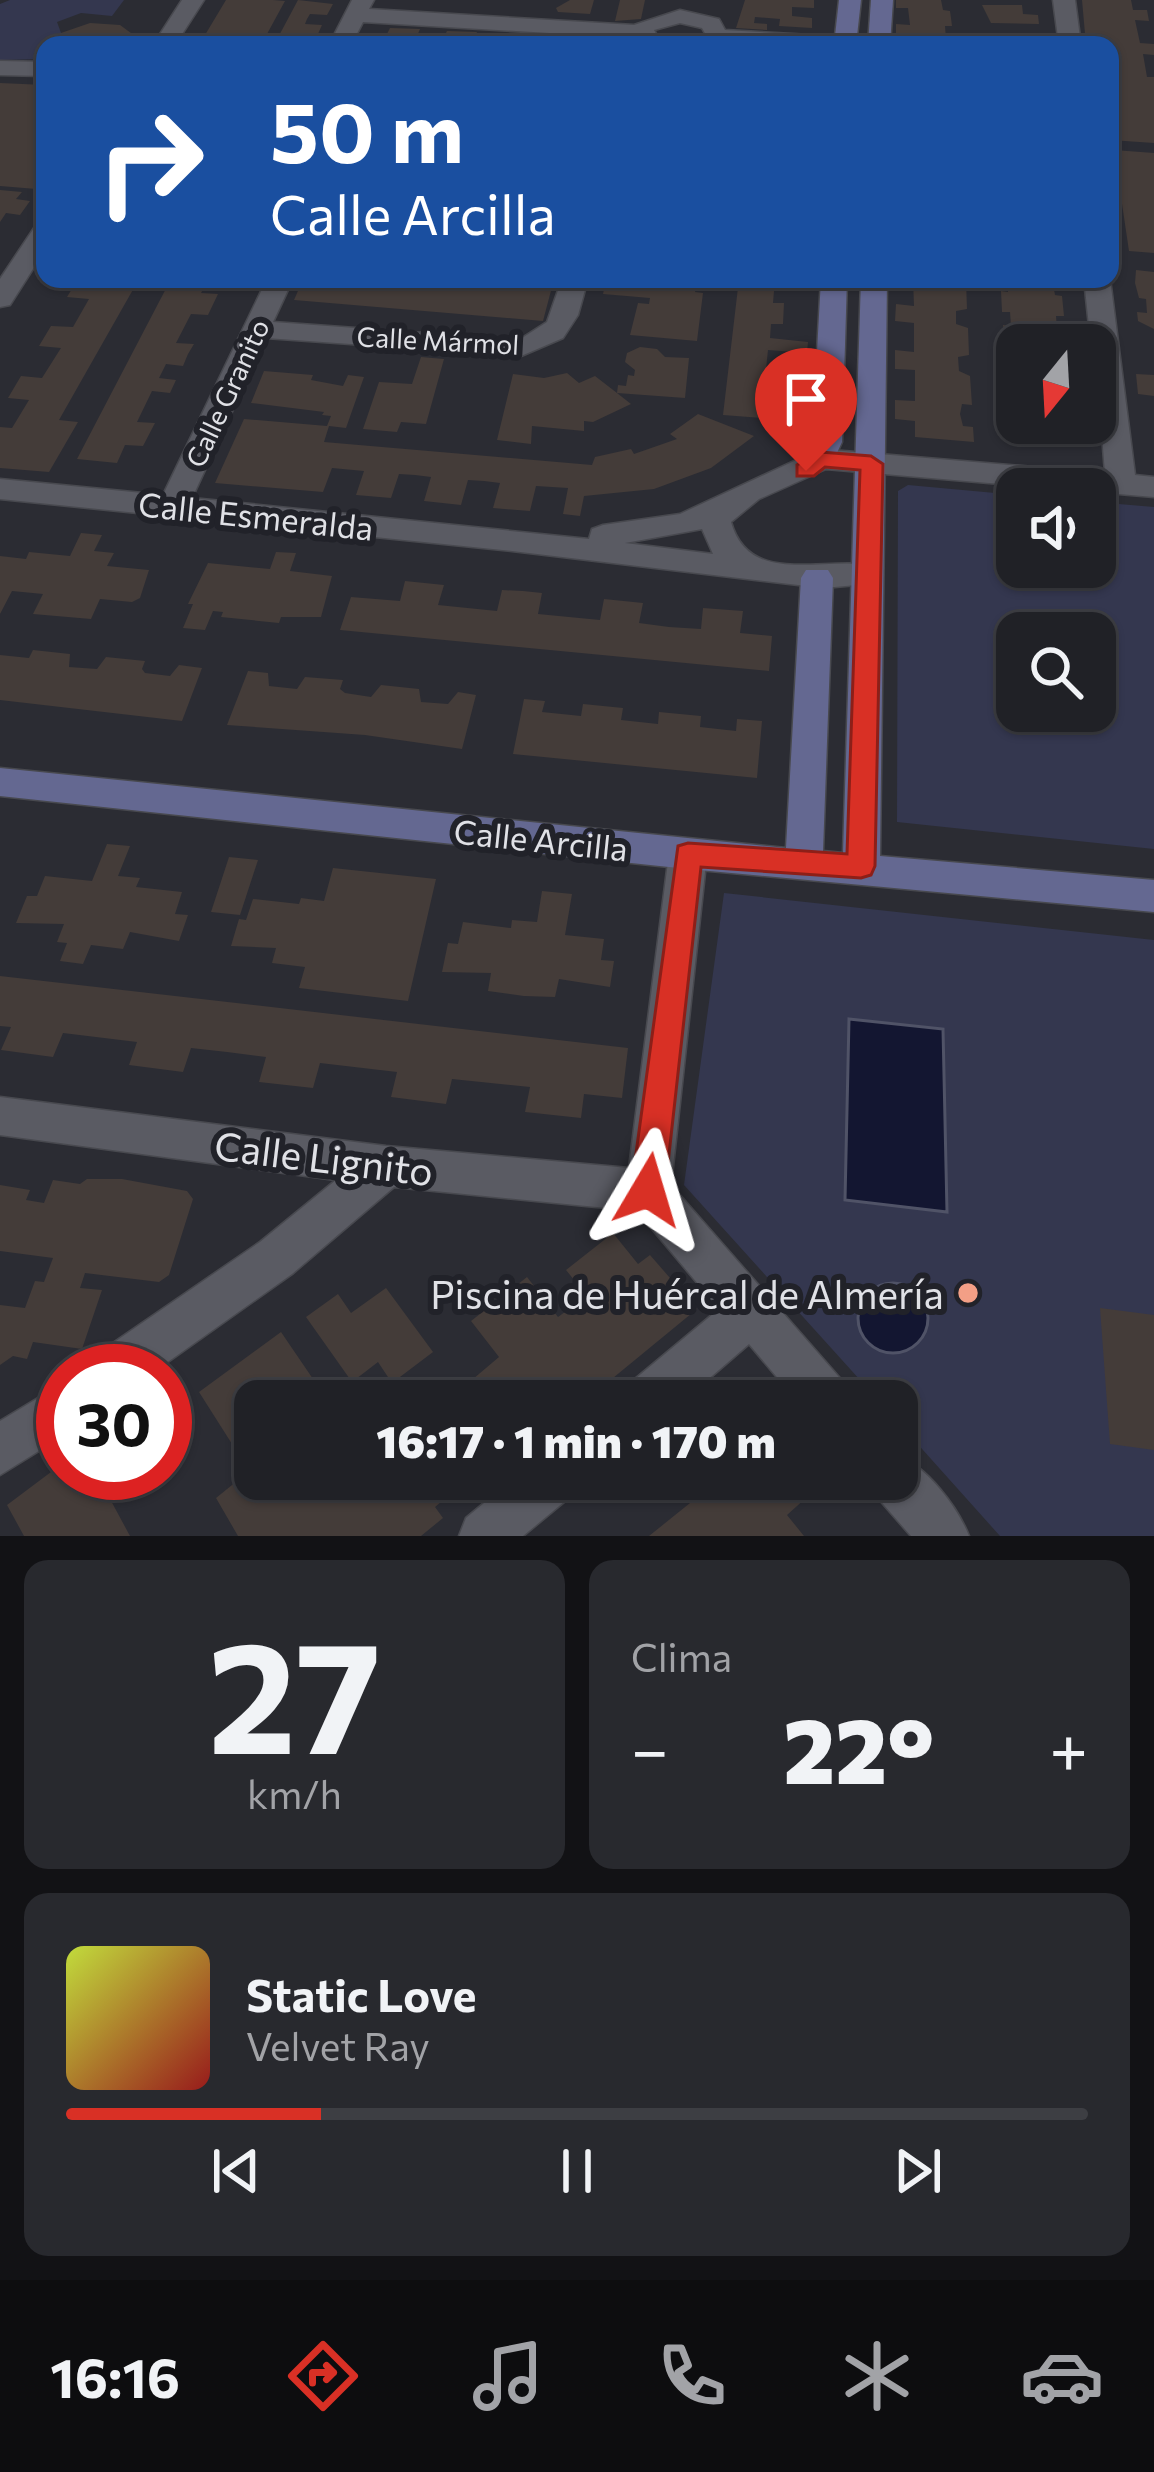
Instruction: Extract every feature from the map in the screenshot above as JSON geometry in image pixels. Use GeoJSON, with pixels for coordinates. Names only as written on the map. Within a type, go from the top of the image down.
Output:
{"type":"FeatureCollection","features":[{"type":"Feature","properties":{"kind":"street"},"geometry":{"type":"LineString","coordinates":[[170,36],[193,0]]}},
{"type":"Feature","properties":{"kind":"street"},"geometry":{"type":"LineString","coordinates":[[511,34],[522,0]]}},
{"type":"Feature","properties":{"kind":"street"},"geometry":{"type":"LineString","coordinates":[[846,36],[850,0]]}},
{"type":"Feature","properties":{"kind":"street"},"geometry":{"type":"LineString","coordinates":[[880,36],[882,0]]}},
{"type":"Feature","properties":{"kind":"street"},"geometry":{"type":"LineString","coordinates":[[1064,0],[1069,36]]}},
{"type":"Feature","properties":{"kind":"street"},"geometry":{"type":"LineString","coordinates":[[344,36],[359,7],[511,34],[578,36]]}},
{"type":"Feature","properties":{"kind":"street"},"geometry":{"type":"LineString","coordinates":[[647,36],[652,20],[681,8],[711,24],[712,36]]}},
{"type":"Feature","properties":{"kind":"street"},"geometry":{"type":"LineString","coordinates":[[0,68],[36,69]]}},
{"type":"Feature","properties":{"kind":"street"},"geometry":{"type":"LineString","coordinates":[[0,299],[36,244]]}},
{"type":"Feature","properties":{"kind":"street","name":"Calle Granito"},"geometry":{"type":"LineString","coordinates":[[173,506],[276,288]]}},
{"type":"Feature","properties":{"kind":"street","name":"Calle Mármol"},"geometry":{"type":"LineString","coordinates":[[256,329],[520,348],[547,342],[563,328],[573,288]]}},
{"type":"Feature","properties":{"kind":"street"},"geometry":{"type":"LineString","coordinates":[[834,288],[827,442],[820,459],[1154,487]]}},
{"type":"Feature","properties":{"kind":"street"},"geometry":{"type":"LineString","coordinates":[[861,866],[874,288]]}},
{"type":"Feature","properties":{"kind":"street"},"geometry":{"type":"LineString","coordinates":[[1098,288],[1120,484]]}},
{"type":"Feature","properties":{"kind":"street","name":"Calle Esmeralda"},"geometry":{"type":"LineString","coordinates":[[512,540],[639,535],[686,524],[788,480],[820,459]]}},
{"type":"Feature","properties":{"kind":"street","name":"Calle Esmeralda"},"geometry":{"type":"LineString","coordinates":[[0,489],[512,540],[817,578],[867,575]]}},
{"type":"Feature","properties":{"kind":"street"},"geometry":{"type":"LineString","coordinates":[[721,509],[716,535],[723,547],[753,570]]}},
{"type":"Feature","properties":{"kind":"street"},"geometry":{"type":"LineString","coordinates":[[804,863],[817,578]]}},
{"type":"Feature","properties":{"kind":"street","name":"Calle Arcilla"},"geometry":{"type":"LineString","coordinates":[[0,782],[688,854],[1154,896]]}},
{"type":"Feature","properties":{"kind":"street"},"geometry":{"type":"LineString","coordinates":[[688,854],[648,1190],[810,1380]]}},
{"type":"Feature","properties":{"kind":"street","name":"Calle Lignito"},"geometry":{"type":"LineString","coordinates":[[0,1116],[386,1166],[648,1190]]}},
{"type":"Feature","properties":{"kind":"street"},"geometry":{"type":"LineString","coordinates":[[153,1344],[276,1258],[386,1166]]}},
{"type":"Feature","properties":{"kind":"street"},"geometry":{"type":"LineString","coordinates":[[671,1380],[752,1312]]}},
{"type":"Feature","properties":{"kind":"street"},"geometry":{"type":"LineString","coordinates":[[0,1450],[36,1425]]}},
{"type":"Feature","properties":{"kind":"street"},"geometry":{"type":"LineString","coordinates":[[484,1536],[527,1500]]}},
{"type":"Feature","properties":{"kind":"street"},"geometry":{"type":"LineString","coordinates":[[913,1500],[944,1536]]}},
{"type":"Feature","properties":{"kind":"shaded area"},"geometry":{"type":"Polygon","coordinates":[[[10,0],[124,0],[112,16],[81,13],[57,22],[59,36],[36,36],[36,59],[0,60],[0,4],[10,0]]]}},
{"type":"Feature","properties":{"kind":"shaded area"},"geometry":{"type":"Polygon","coordinates":[[[908,485],[996,493],[996,588],[1116,588],[1116,504],[1154,507],[1154,849],[897,822],[898,491],[908,485]]]}},
{"type":"Feature","properties":{"kind":"shaded area","name":"Piscina de Huércal de Almería"},"geometry":{"type":"Polygon","coordinates":[[[724,893],[1154,940],[1154,1536],[1000,1536],[918,1444],[918,1380],[860,1380],[684,1185],[724,893]]]}},
{"type":"Feature","properties":{"kind":"shaded area"},"geometry":{"type":"Polygon","coordinates":[[[849,1019],[943,1029],[947,1212],[845,1200],[849,1019]]]}},
{"type":"Feature","properties":{"kind":"shaded area"},"geometry":{"type":"Polygon","coordinates":[[[893,1283],[918,1293],[928,1318],[918,1343],[893,1353],[868,1343],[858,1318],[868,1293],[893,1283]]]}},
{"type":"Feature","properties":{"kind":"building"},"geometry":{"type":"Polygon","coordinates":[[[226,0],[285,1],[266,36],[204,36],[226,0]]]}},
{"type":"Feature","properties":{"kind":"building"},"geometry":{"type":"Polygon","coordinates":[[[298,0],[333,4],[327,15],[310,14],[307,19],[305,24],[322,25],[317,36],[279,36],[298,0]]]}},
{"type":"Feature","properties":{"kind":"building"},"geometry":{"type":"Polygon","coordinates":[[[570,0],[594,0],[590,14],[556,8],[570,0]]]}},
{"type":"Feature","properties":{"kind":"building"},"geometry":{"type":"Polygon","coordinates":[[[620,0],[645,0],[641,19],[615,21],[620,0]]]}},
{"type":"Feature","properties":{"kind":"building"},"geometry":{"type":"Polygon","coordinates":[[[745,0],[814,0],[814,8],[792,7],[792,16],[812,18],[812,28],[779,26],[780,19],[755,17],[754,23],[767,24],[767,30],[736,28],[745,0]]]}},
{"type":"Feature","properties":{"kind":"building"},"geometry":{"type":"Polygon","coordinates":[[[896,0],[941,0],[943,10],[950,11],[952,26],[945,26],[946,36],[896,36],[896,24],[910,25],[908,8],[896,8],[896,0]]]}},
{"type":"Feature","properties":{"kind":"building"},"geometry":{"type":"Polygon","coordinates":[[[1082,0],[1131,0],[1133,10],[1147,10],[1149,21],[1135,20],[1140,43],[1154,44],[1154,55],[1143,54],[1147,77],[1154,77],[1154,143],[1119,141],[1119,36],[1085,36],[1082,0]]]}},
{"type":"Feature","properties":{"kind":"building"},"geometry":{"type":"Polygon","coordinates":[[[982,5],[1022,5],[1023,14],[1038,15],[1039,24],[991,23],[982,5]]]}},
{"type":"Feature","properties":{"kind":"building"},"geometry":{"type":"Polygon","coordinates":[[[90,23],[120,25],[135,36],[59,36],[90,23]]]}},
{"type":"Feature","properties":{"kind":"building"},"geometry":{"type":"Polygon","coordinates":[[[390,28],[420,29],[417,36],[386,36],[390,28]]]}},
{"type":"Feature","properties":{"kind":"building"},"geometry":{"type":"Polygon","coordinates":[[[447,31],[477,32],[475,36],[444,36],[447,31]]]}},
{"type":"Feature","properties":{"kind":"building"},"geometry":{"type":"Polygon","coordinates":[[[0,83],[36,85],[36,189],[0,186],[0,83]]]}},
{"type":"Feature","properties":{"kind":"building"},"geometry":{"type":"Polygon","coordinates":[[[1119,150],[1154,153],[1154,253],[1129,251],[1119,150]]]}},
{"type":"Feature","properties":{"kind":"building"},"geometry":{"type":"Polygon","coordinates":[[[0,190],[22,192],[16,199],[30,201],[20,215],[6,213],[0,222],[0,190]]]}},
{"type":"Feature","properties":{"kind":"building"},"geometry":{"type":"Polygon","coordinates":[[[1136,270],[1154,272],[1154,329],[1138,321],[1137,312],[1147,313],[1146,299],[1139,298],[1135,283],[1136,270]]]}},
{"type":"Feature","properties":{"kind":"building"},"geometry":{"type":"Polygon","coordinates":[[[72,288],[134,288],[59,420],[78,422],[49,472],[0,468],[0,427],[12,428],[29,400],[8,398],[21,376],[42,378],[61,348],[39,346],[51,326],[73,327],[89,299],[67,297],[72,288]]]}},
{"type":"Feature","properties":{"kind":"building"},"geometry":{"type":"Polygon","coordinates":[[[166,288],[204,288],[201,293],[218,294],[208,315],[191,314],[176,343],[194,344],[183,366],[166,364],[159,378],[176,380],[170,393],[152,391],[137,422],[155,423],[143,446],[125,445],[117,463],[77,459],[166,288]]]}},
{"type":"Feature","properties":{"kind":"building"},"geometry":{"type":"Polygon","coordinates":[[[299,288],[552,288],[543,321],[294,300],[299,288]]]}},
{"type":"Feature","properties":{"kind":"building"},"geometry":{"type":"Polygon","coordinates":[[[604,288],[696,288],[695,292],[703,293],[697,341],[630,335],[638,303],[649,304],[650,298],[603,294],[604,288]]]}},
{"type":"Feature","properties":{"kind":"building"},"geometry":{"type":"Polygon","coordinates":[[[738,288],[774,288],[773,303],[784,303],[783,324],[771,324],[770,338],[808,342],[807,353],[768,350],[765,379],[778,380],[776,404],[763,403],[762,418],[723,415],[738,288]]]}},
{"type":"Feature","properties":{"kind":"building"},"geometry":{"type":"Polygon","coordinates":[[[913,288],[966,288],[967,309],[956,311],[956,324],[968,328],[969,355],[958,357],[959,371],[970,376],[972,405],[962,404],[960,414],[963,426],[973,427],[974,442],[915,437],[915,421],[895,419],[895,400],[915,401],[915,370],[895,369],[895,350],[914,352],[914,323],[895,321],[896,304],[914,306],[913,288]]]}},
{"type":"Feature","properties":{"kind":"building"},"geometry":{"type":"Polygon","coordinates":[[[1054,288],[1055,295],[1062,296],[1064,316],[1056,316],[1057,324],[1011,324],[1010,312],[1002,312],[1001,291],[1054,288]]]}},
{"type":"Feature","properties":{"kind":"building"},"geometry":{"type":"Polygon","coordinates":[[[640,347],[657,349],[665,357],[689,358],[685,398],[617,393],[618,385],[626,386],[628,375],[634,376],[635,370],[625,362],[627,353],[640,347]]]}},
{"type":"Feature","properties":{"kind":"building"},"geometry":{"type":"Polygon","coordinates":[[[421,357],[444,359],[426,424],[401,422],[397,432],[363,429],[379,382],[412,384],[421,357]]]}},
{"type":"Feature","properties":{"kind":"building"},"geometry":{"type":"Polygon","coordinates":[[[264,371],[313,375],[311,380],[343,386],[348,375],[364,377],[346,428],[329,426],[324,442],[592,465],[595,457],[631,449],[634,454],[677,439],[670,434],[698,414],[754,436],[711,468],[654,489],[584,496],[580,516],[563,514],[568,488],[536,486],[530,511],[493,508],[500,483],[484,481],[468,480],[461,505],[424,501],[431,477],[415,475],[399,474],[391,498],[356,495],[364,471],[332,468],[323,492],[215,483],[244,419],[327,426],[331,416],[322,415],[324,412],[251,403],[264,371]]]}},
{"type":"Feature","properties":{"kind":"building"},"geometry":{"type":"Polygon","coordinates":[[[567,373],[579,383],[595,376],[631,404],[593,422],[584,421],[584,431],[532,426],[531,444],[497,440],[513,374],[544,378],[567,373]]]}},
{"type":"Feature","properties":{"kind":"building"},"geometry":{"type":"Polygon","coordinates":[[[1136,374],[1154,375],[1154,396],[1138,394],[1136,374]]]}},
{"type":"Feature","properties":{"kind":"building"},"geometry":{"type":"Polygon","coordinates":[[[81,533],[102,535],[94,551],[114,553],[107,566],[149,570],[140,598],[132,602],[100,599],[91,619],[33,614],[43,594],[12,591],[0,614],[0,556],[26,559],[29,552],[70,556],[81,533]]]}},
{"type":"Feature","properties":{"kind":"building"},"geometry":{"type":"Polygon","coordinates":[[[276,552],[296,553],[290,571],[332,576],[321,617],[281,617],[279,623],[221,617],[223,612],[213,611],[205,630],[183,628],[193,604],[188,604],[208,563],[270,569],[276,552]]]}},
{"type":"Feature","properties":{"kind":"building"},"geometry":{"type":"Polygon","coordinates":[[[405,581],[444,585],[438,605],[497,611],[502,590],[542,593],[538,614],[600,620],[604,599],[643,603],[639,623],[669,627],[701,629],[703,608],[743,611],[740,633],[772,636],[769,671],[340,630],[351,597],[400,601],[405,581]]]}},
{"type":"Feature","properties":{"kind":"building"},"geometry":{"type":"Polygon","coordinates":[[[33,650],[70,654],[69,667],[97,669],[106,657],[145,661],[145,673],[170,676],[179,665],[202,668],[182,721],[0,700],[0,655],[29,658],[33,650]]]}},
{"type":"Feature","properties":{"kind":"building"},"geometry":{"type":"Polygon","coordinates":[[[248,671],[268,673],[269,686],[297,689],[305,677],[343,680],[340,689],[345,693],[371,697],[381,685],[419,689],[421,702],[448,704],[458,692],[476,695],[462,749],[365,735],[227,725],[248,671]]]}},
{"type":"Feature","properties":{"kind":"building"},"geometry":{"type":"Polygon","coordinates":[[[524,699],[545,701],[542,712],[581,716],[583,704],[623,708],[621,720],[658,724],[659,712],[701,716],[700,727],[736,731],[737,719],[762,721],[757,778],[513,754],[524,699]]]}},
{"type":"Feature","properties":{"kind":"building"},"geometry":{"type":"Polygon","coordinates":[[[107,844],[130,846],[118,876],[140,878],[136,887],[182,892],[175,914],[188,915],[179,941],[130,932],[123,949],[91,945],[83,964],[60,961],[67,943],[57,942],[64,924],[16,923],[27,896],[37,896],[45,876],[92,881],[107,844]]]}},
{"type":"Feature","properties":{"kind":"building"},"geometry":{"type":"Polygon","coordinates":[[[229,857],[258,860],[240,915],[211,912],[229,857]]]}},
{"type":"Feature","properties":{"kind":"building"},"geometry":{"type":"Polygon","coordinates":[[[333,868],[436,879],[408,1001],[299,988],[305,967],[272,963],[276,948],[231,946],[239,919],[246,920],[253,899],[299,904],[301,898],[324,901],[333,868]]]}},
{"type":"Feature","properties":{"kind":"building"},"geometry":{"type":"Polygon","coordinates":[[[542,891],[572,894],[565,935],[604,939],[601,960],[614,961],[610,987],[559,979],[555,997],[524,996],[488,991],[491,973],[442,972],[448,943],[458,944],[463,922],[511,928],[512,920],[537,922],[542,891]]]}},
{"type":"Feature","properties":{"kind":"building"},"geometry":{"type":"Polygon","coordinates":[[[0,976],[628,1048],[622,1098],[584,1094],[581,1118],[525,1112],[530,1087],[452,1079],[446,1104],[391,1097],[397,1072],[320,1063],[313,1088],[259,1082],[266,1057],[227,1052],[191,1048],[183,1072],[129,1065],[137,1042],[63,1033],[53,1057],[1,1050],[11,1027],[0,1026],[0,976]]]}},
{"type":"Feature","properties":{"kind":"building"},"geometry":{"type":"Polygon","coordinates":[[[87,1179],[122,1179],[187,1191],[193,1199],[169,1275],[159,1282],[85,1273],[80,1288],[102,1290],[84,1344],[33,1342],[27,1359],[13,1356],[0,1365],[0,1305],[25,1308],[35,1281],[44,1282],[53,1258],[0,1251],[0,1185],[30,1190],[26,1200],[44,1203],[53,1180],[80,1184],[87,1179]]]}},
{"type":"Feature","properties":{"kind":"building"},"geometry":{"type":"Polygon","coordinates":[[[613,1233],[638,1264],[650,1255],[697,1309],[611,1380],[472,1380],[499,1357],[471,1321],[527,1277],[558,1317],[587,1296],[566,1270],[613,1233]]]}},
{"type":"Feature","properties":{"kind":"building"},"geometry":{"type":"Polygon","coordinates":[[[386,1288],[433,1352],[396,1380],[390,1380],[378,1362],[351,1380],[306,1317],[338,1294],[351,1313],[386,1288]]]}},
{"type":"Feature","properties":{"kind":"building"},"geometry":{"type":"Polygon","coordinates":[[[1100,1308],[1154,1315],[1154,1450],[1110,1444],[1100,1308]]]}},
{"type":"Feature","properties":{"kind":"building"},"geometry":{"type":"Polygon","coordinates":[[[281,1332],[314,1380],[234,1380],[234,1447],[199,1392],[281,1332]]]}},
{"type":"Feature","properties":{"kind":"building"},"geometry":{"type":"Polygon","coordinates":[[[36,1483],[36,1500],[111,1500],[130,1536],[24,1536],[7,1505],[36,1483]]]}},
{"type":"Feature","properties":{"kind":"building"},"geometry":{"type":"Polygon","coordinates":[[[234,1483],[234,1500],[443,1500],[435,1507],[443,1518],[421,1536],[238,1536],[216,1498],[234,1483]]]}},
{"type":"Feature","properties":{"kind":"building"},"geometry":{"type":"Polygon","coordinates":[[[694,1500],[804,1500],[787,1515],[804,1536],[649,1536],[694,1500]]]}},
{"type":"Feature","properties":{"kind":"place","name":"Piscina de Huércal de Almería"},"geometry":{"type":"Point","coordinates":[968,1293]}},
{"type":"Feature","properties":{"kind":"route"},"geometry":{"type":"LineString","coordinates":[[648,1190],[688,854],[861,866],[871,464],[820,459],[806,471]]}}]}
